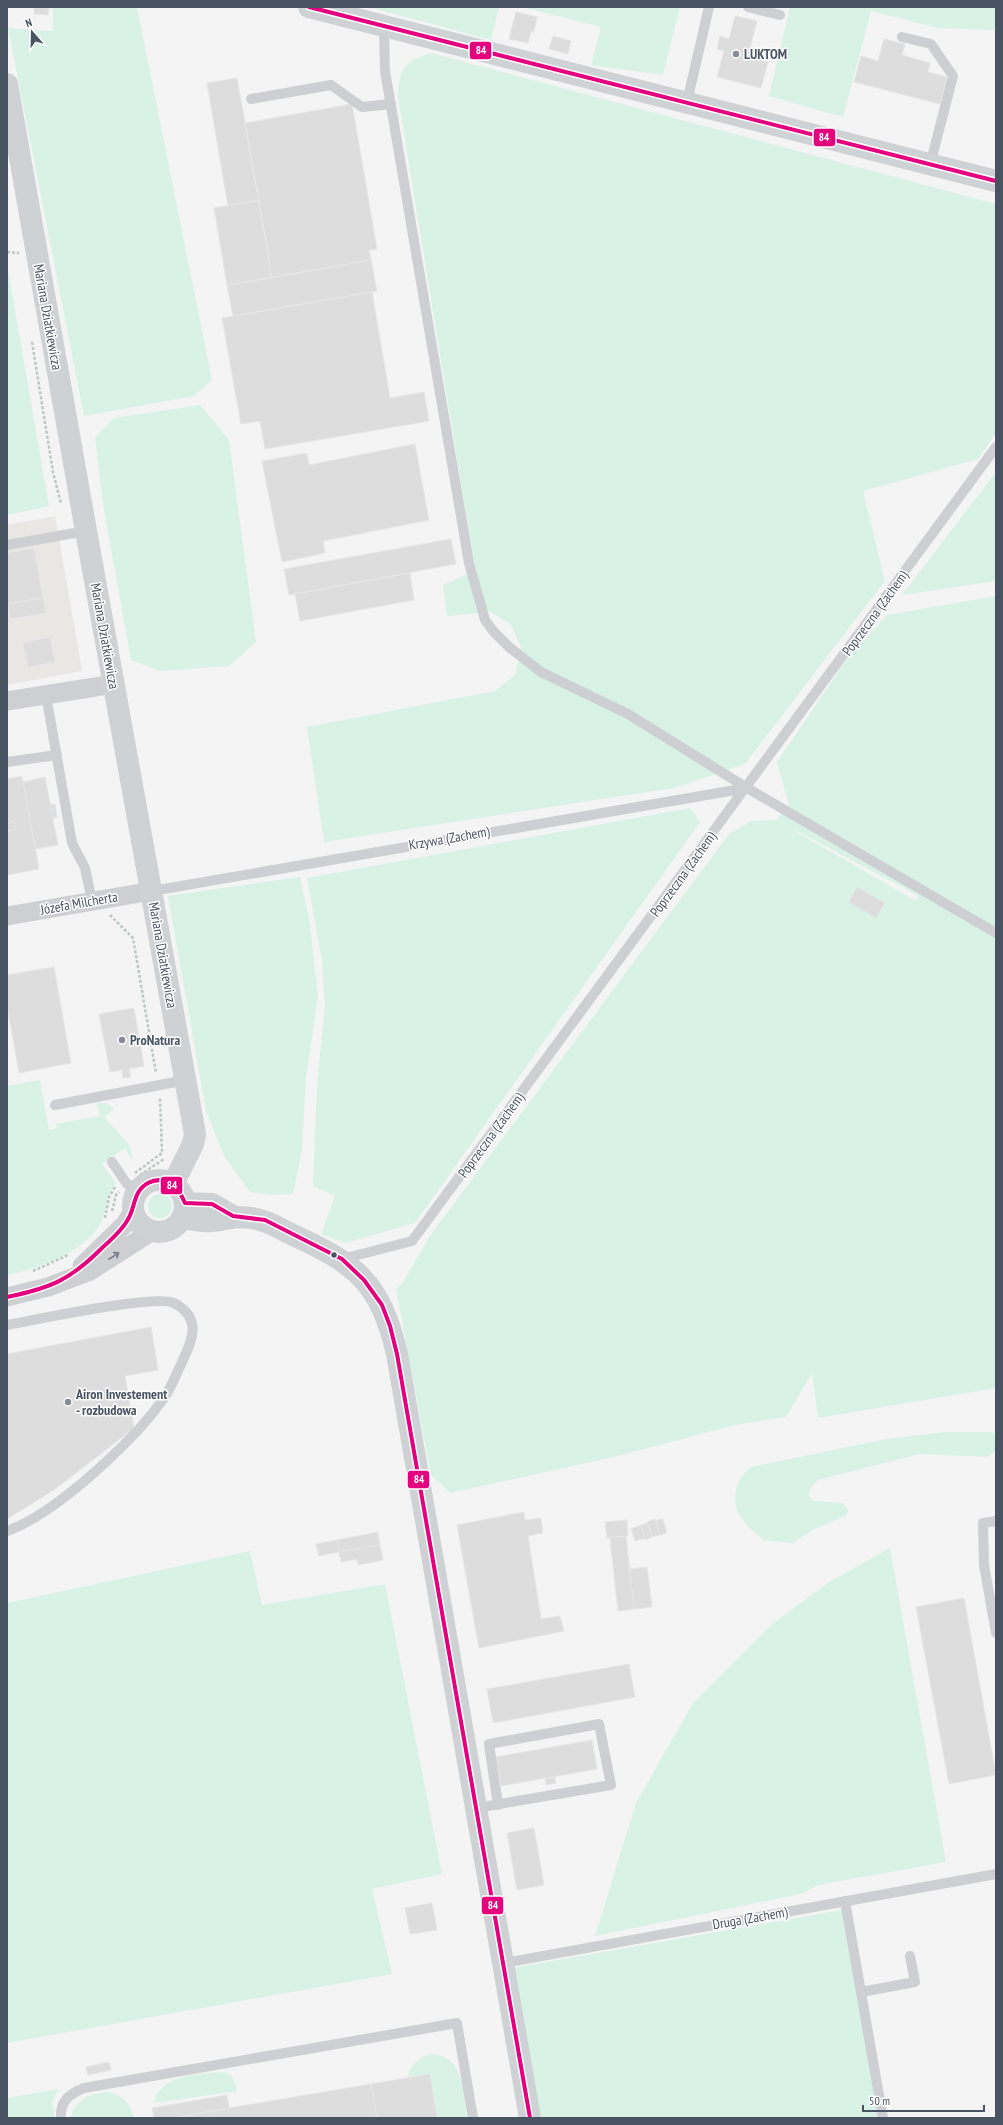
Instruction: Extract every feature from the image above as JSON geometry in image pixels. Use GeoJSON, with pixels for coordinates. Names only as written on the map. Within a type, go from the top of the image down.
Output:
{"type":"FeatureCollection","features":[{"type":"Feature","properties":{"kind":"street"},"geometry":{"type":"LineString","coordinates":[[309,7],[357,13],[384,27],[687,102],[996,181]]}},
{"type":"Feature","properties":{"kind":"street","name":"Mariana Dziatkiewicza"},"geometry":{"type":"LineString","coordinates":[[7,84],[195,1134],[193,1144],[173,1184]]}},
{"type":"Feature","properties":{"kind":"street"},"geometry":{"type":"LineString","coordinates":[[7,701],[114,684]]}},
{"type":"Feature","properties":{"kind":"street","name":"Józefa Milcherta"},"geometry":{"type":"LineString","coordinates":[[7,916],[152,891]]}},
{"type":"Feature","properties":{"kind":"street"},"geometry":{"type":"LineString","coordinates":[[7,1297],[32,1292],[90,1271],[151,1232],[169,1231],[178,1224],[184,1210],[181,1192],[173,1184],[156,1180],[131,1184],[134,1197],[133,1212],[125,1224],[103,1247],[66,1279]]}},
{"type":"Feature","properties":{"kind":"street"},"geometry":{"type":"LineString","coordinates":[[184,1210],[212,1204],[233,1216],[265,1220],[342,1259],[364,1280],[382,1305],[390,1326],[504,1963],[530,2118]]}},
{"type":"Feature","properties":{"kind":"street"},"geometry":{"type":"LineString","coordinates":[[133,1212],[138,1222],[151,1232]]}},
{"type":"Feature","properties":{"kind":"lane"},"geometry":{"type":"LineString","coordinates":[[687,102],[709,7]]}},
{"type":"Feature","properties":{"kind":"lane"},"geometry":{"type":"LineString","coordinates":[[748,7],[780,14]]}},
{"type":"Feature","properties":{"kind":"lane"},"geometry":{"type":"LineString","coordinates":[[384,27],[385,71],[469,562],[485,620],[504,642],[542,672],[628,714],[747,788],[996,933]]}},
{"type":"Feature","properties":{"kind":"lane"},"geometry":{"type":"LineString","coordinates":[[902,37],[931,44],[953,76],[930,165]]}},
{"type":"Feature","properties":{"kind":"lane"},"geometry":{"type":"LineString","coordinates":[[251,99],[331,85],[362,107],[391,104]]}},
{"type":"Feature","properties":{"kind":"lane","name":"Poprzeczna (Zachem)"},"geometry":{"type":"LineString","coordinates":[[342,1259],[412,1241],[996,448]]}},
{"type":"Feature","properties":{"kind":"lane"},"geometry":{"type":"LineString","coordinates":[[7,545],[86,531]]}},
{"type":"Feature","properties":{"kind":"lane"},"geometry":{"type":"LineString","coordinates":[[46,694],[72,843],[86,868],[100,900]]}},
{"type":"Feature","properties":{"kind":"lane"},"geometry":{"type":"LineString","coordinates":[[7,762],[57,755]]}},
{"type":"Feature","properties":{"kind":"lane","name":"Krzywa (Zachem)"},"geometry":{"type":"LineString","coordinates":[[152,891],[747,788]]}},
{"type":"Feature","properties":{"kind":"lane"},"geometry":{"type":"LineString","coordinates":[[55,1105],[186,1080]]}},
{"type":"Feature","properties":{"kind":"lane"},"geometry":{"type":"LineString","coordinates":[[112,1162],[131,1184]]}},
{"type":"Feature","properties":{"kind":"lane"},"geometry":{"type":"LineString","coordinates":[[7,1325],[124,1304],[159,1301],[173,1303],[183,1310],[190,1318],[194,1330],[192,1343],[166,1394],[135,1435],[73,1490],[23,1525],[7,1531]]}},
{"type":"Feature","properties":{"kind":"lane"},"geometry":{"type":"LineString","coordinates":[[996,1521],[983,1523],[984,1565],[996,1633]]}},
{"type":"Feature","properties":{"kind":"lane"},"geometry":{"type":"LineString","coordinates":[[476,1808],[498,1805],[611,1785],[599,1724],[489,1744],[498,1805]]}},
{"type":"Feature","properties":{"kind":"lane","name":"Druga (Zachem)"},"geometry":{"type":"LineString","coordinates":[[504,1963],[996,1874]]}},
{"type":"Feature","properties":{"kind":"lane"},"geometry":{"type":"LineString","coordinates":[[845,1901],[883,2118]]}},
{"type":"Feature","properties":{"kind":"lane"},"geometry":{"type":"LineString","coordinates":[[861,1992],[915,1982],[910,1956]]}},
{"type":"Feature","properties":{"kind":"lane"},"geometry":{"type":"LineString","coordinates":[[61,2118],[61,2108],[68,2096],[84,2088],[457,2023],[473,2118]]}},
{"type":"Feature","properties":{"kind":"path"},"geometry":{"type":"LineString","coordinates":[[100,900],[110,914],[133,938],[158,1086],[161,1109],[162,1152],[131,1184],[111,1193],[104,1220]]}},
{"type":"Feature","properties":{"kind":"path"},"geometry":{"type":"LineString","coordinates":[[110,1218],[116,1195],[166,1158]]}},
{"type":"Feature","properties":{"kind":"path"},"geometry":{"type":"LineString","coordinates":[[28,1273],[69,1255]]}},
{"type":"Feature","properties":{"kind":"shaded area"},"geometry":{"type":"Polygon","coordinates":[[[55,516],[82,671],[7,685],[7,525],[55,516]]]}},
{"type":"Feature","properties":{"kind":"green space"},"geometry":{"type":"Polygon","coordinates":[[[53,7],[137,7],[212,380],[194,396],[84,416],[8,28],[53,31],[53,7]]]}},
{"type":"Feature","properties":{"kind":"green space"},"geometry":{"type":"Polygon","coordinates":[[[376,7],[499,7],[491,40],[376,9],[376,7]]]}},
{"type":"Feature","properties":{"kind":"green space"},"geometry":{"type":"Polygon","coordinates":[[[522,7],[680,7],[663,75],[591,65],[601,27],[522,7]]]}},
{"type":"Feature","properties":{"kind":"green space"},"geometry":{"type":"Polygon","coordinates":[[[790,7],[996,7],[996,30],[938,28],[871,11],[843,117],[769,96],[790,7]]]}},
{"type":"Feature","properties":{"kind":"green space"},"geometry":{"type":"Polygon","coordinates":[[[431,53],[996,204],[996,433],[978,459],[863,491],[885,581],[745,764],[674,788],[324,842],[307,727],[495,691],[515,675],[521,647],[511,625],[491,612],[447,616],[443,585],[475,570],[398,97],[400,79],[404,68],[408,63],[431,53]]]}},
{"type":"Feature","properties":{"kind":"green space"},"geometry":{"type":"Polygon","coordinates":[[[7,264],[49,506],[7,515],[7,264]]]}},
{"type":"Feature","properties":{"kind":"green space"},"geometry":{"type":"Polygon","coordinates":[[[200,405],[229,440],[256,642],[229,666],[160,671],[131,660],[103,504],[95,437],[114,418],[200,405]]]}},
{"type":"Feature","properties":{"kind":"green space"},"geometry":{"type":"Polygon","coordinates":[[[996,472],[996,581],[902,595],[996,472]]]}},
{"type":"Feature","properties":{"kind":"green space"},"geometry":{"type":"Polygon","coordinates":[[[996,596],[996,1388],[818,1418],[812,1373],[786,1417],[735,1425],[614,1457],[450,1493],[431,1475],[396,1289],[404,1281],[429,1237],[729,834],[751,821],[776,820],[789,805],[777,762],[847,659],[887,615],[996,596]],[[793,829],[916,901],[919,896],[793,829]]]}},
{"type":"Feature","properties":{"kind":"green space"},"geometry":{"type":"Polygon","coordinates":[[[690,808],[700,822],[415,1223],[346,1243],[321,1234],[335,1196],[313,1186],[317,1086],[325,1005],[322,962],[307,878],[690,808]]]}},
{"type":"Feature","properties":{"kind":"green space"},"geometry":{"type":"Polygon","coordinates":[[[300,877],[310,924],[318,997],[306,1078],[302,1150],[293,1194],[270,1195],[250,1192],[224,1156],[206,1111],[168,896],[300,877]]]}},
{"type":"Feature","properties":{"kind":"green space"},"geometry":{"type":"Polygon","coordinates":[[[40,1080],[49,1130],[57,1128],[56,1124],[100,1116],[97,1103],[107,1103],[114,1109],[104,1117],[130,1146],[133,1162],[125,1148],[102,1164],[116,1183],[108,1197],[101,1222],[94,1233],[84,1242],[60,1258],[46,1264],[7,1275],[7,1086],[40,1080]]]}},
{"type":"Feature","properties":{"kind":"green space"},"geometry":{"type":"Polygon","coordinates":[[[160,1194],[168,1198],[172,1206],[168,1214],[160,1218],[152,1214],[148,1206],[152,1198],[160,1194]]]}},
{"type":"Feature","properties":{"kind":"green space"},"geometry":{"type":"Polygon","coordinates":[[[945,1432],[990,1432],[996,1434],[996,1450],[988,1457],[920,1454],[818,1480],[810,1488],[809,1496],[813,1501],[843,1503],[848,1509],[847,1515],[813,1530],[793,1543],[763,1540],[750,1528],[740,1516],[737,1509],[735,1493],[738,1484],[743,1474],[751,1467],[886,1439],[945,1432]]]}},
{"type":"Feature","properties":{"kind":"green space"},"geometry":{"type":"Polygon","coordinates":[[[890,1548],[946,1862],[818,1885],[801,1894],[595,1936],[636,1803],[693,1703],[772,1624],[829,1582],[890,1548]]]}},
{"type":"Feature","properties":{"kind":"green space"},"geometry":{"type":"Polygon","coordinates":[[[250,1551],[262,1605],[385,1584],[442,1874],[372,1889],[392,1974],[7,2043],[7,1603],[250,1551]]]}},
{"type":"Feature","properties":{"kind":"green space"},"geometry":{"type":"Polygon","coordinates":[[[842,1910],[879,2118],[538,2118],[512,1968],[842,1910]]]}},
{"type":"Feature","properties":{"kind":"green space"},"geometry":{"type":"Polygon","coordinates":[[[432,2054],[443,2056],[451,2061],[457,2069],[463,2087],[467,2118],[437,2118],[430,2074],[408,2077],[411,2068],[416,2062],[423,2057],[432,2054]]]}},
{"type":"Feature","properties":{"kind":"green space"},"geometry":{"type":"Polygon","coordinates":[[[221,2072],[228,2074],[233,2078],[237,2091],[154,2103],[157,2094],[171,2081],[191,2075],[221,2072]]]}},
{"type":"Feature","properties":{"kind":"green space"},"geometry":{"type":"Polygon","coordinates":[[[59,2089],[52,2102],[55,2118],[7,2118],[7,2098],[59,2089]]]}},
{"type":"Feature","properties":{"kind":"green space"},"geometry":{"type":"Polygon","coordinates":[[[109,2092],[126,2101],[133,2113],[134,2118],[70,2118],[76,2106],[85,2098],[96,2094],[109,2092]]]}},
{"type":"Feature","properties":{"kind":"building"},"geometry":{"type":"Polygon","coordinates":[[[34,7],[49,7],[48,15],[34,14],[34,7]]]}},
{"type":"Feature","properties":{"kind":"building"},"geometry":{"type":"Polygon","coordinates":[[[516,12],[537,17],[534,32],[531,32],[528,43],[509,39],[516,12]]]}},
{"type":"Feature","properties":{"kind":"building","name":"LUKTOM"},"geometry":{"type":"Polygon","coordinates":[[[735,16],[757,21],[748,56],[768,62],[761,88],[717,77],[724,51],[717,49],[720,36],[729,39],[735,16]]]}},
{"type":"Feature","properties":{"kind":"building"},"geometry":{"type":"Polygon","coordinates":[[[553,36],[571,41],[568,54],[549,49],[553,36]]]}},
{"type":"Feature","properties":{"kind":"building"},"geometry":{"type":"Polygon","coordinates":[[[884,39],[905,44],[902,55],[930,63],[928,72],[947,77],[940,104],[854,82],[861,56],[878,61],[884,39]]]}},
{"type":"Feature","properties":{"kind":"building"},"geometry":{"type":"Polygon","coordinates":[[[237,78],[259,200],[228,206],[207,83],[237,78]]]}},
{"type":"Feature","properties":{"kind":"building"},"geometry":{"type":"Polygon","coordinates":[[[352,104],[377,249],[369,250],[371,260],[272,278],[245,123],[352,104]]]}},
{"type":"Feature","properties":{"kind":"building"},"geometry":{"type":"Polygon","coordinates":[[[259,200],[272,278],[227,285],[214,208],[259,200]]]}},
{"type":"Feature","properties":{"kind":"building"},"geometry":{"type":"Polygon","coordinates":[[[371,260],[377,291],[233,316],[227,285],[371,260]]]}},
{"type":"Feature","properties":{"kind":"building"},"geometry":{"type":"Polygon","coordinates":[[[372,292],[390,398],[424,392],[429,421],[265,449],[260,421],[241,424],[222,318],[372,292]]]}},
{"type":"Feature","properties":{"kind":"building"},"geometry":{"type":"Polygon","coordinates":[[[415,444],[429,520],[323,541],[325,553],[282,562],[262,461],[307,453],[309,465],[415,444]]]}},
{"type":"Feature","properties":{"kind":"building"},"geometry":{"type":"Polygon","coordinates":[[[451,539],[456,564],[289,595],[284,569],[451,539]]]}},
{"type":"Feature","properties":{"kind":"building"},"geometry":{"type":"Polygon","coordinates":[[[34,548],[43,598],[7,604],[7,553],[34,548]]]}},
{"type":"Feature","properties":{"kind":"building"},"geometry":{"type":"Polygon","coordinates":[[[410,573],[414,600],[300,621],[295,594],[410,573]]]}},
{"type":"Feature","properties":{"kind":"building"},"geometry":{"type":"Polygon","coordinates":[[[43,598],[46,613],[10,619],[8,604],[43,598]]]}},
{"type":"Feature","properties":{"kind":"building"},"geometry":{"type":"Polygon","coordinates":[[[50,637],[55,662],[28,667],[23,643],[50,637]]]}},
{"type":"Feature","properties":{"kind":"building"},"geometry":{"type":"Polygon","coordinates":[[[22,776],[39,869],[7,875],[7,779],[22,776]]]}},
{"type":"Feature","properties":{"kind":"building"},"geometry":{"type":"Polygon","coordinates":[[[45,777],[58,845],[35,849],[23,782],[45,777]]]}},
{"type":"Feature","properties":{"kind":"building"},"geometry":{"type":"Polygon","coordinates":[[[50,804],[55,804],[57,817],[53,818],[50,804]]]}},
{"type":"Feature","properties":{"kind":"building"},"geometry":{"type":"Polygon","coordinates":[[[14,821],[16,829],[7,831],[7,823],[14,821]]]}},
{"type":"Feature","properties":{"kind":"building"},"geometry":{"type":"Polygon","coordinates":[[[857,887],[885,903],[876,918],[849,902],[857,887]]]}},
{"type":"Feature","properties":{"kind":"building"},"geometry":{"type":"Polygon","coordinates":[[[54,967],[71,1063],[19,1073],[7,1006],[7,975],[54,967]]]}},
{"type":"Feature","properties":{"kind":"building","name":"ProNatura"},"geometry":{"type":"Polygon","coordinates":[[[134,1008],[144,1066],[129,1069],[131,1077],[123,1078],[122,1070],[110,1072],[99,1014],[134,1008]]]}},
{"type":"Feature","properties":{"kind":"building","name":"Airon Investement - rozbudowa"},"geometry":{"type":"Polygon","coordinates":[[[151,1327],[158,1370],[125,1376],[134,1428],[54,1490],[7,1519],[7,1354],[151,1327]]]}},
{"type":"Feature","properties":{"kind":"building"},"geometry":{"type":"Polygon","coordinates":[[[524,1512],[525,1520],[541,1518],[543,1533],[528,1536],[541,1619],[560,1616],[564,1631],[479,1648],[457,1525],[524,1512]]]}},
{"type":"Feature","properties":{"kind":"building"},"geometry":{"type":"Polygon","coordinates":[[[655,1519],[660,1535],[652,1537],[647,1522],[655,1519]]]}},
{"type":"Feature","properties":{"kind":"building"},"geometry":{"type":"Polygon","coordinates":[[[663,1519],[667,1533],[660,1535],[655,1521],[663,1519]]]}},
{"type":"Feature","properties":{"kind":"building"},"geometry":{"type":"Polygon","coordinates":[[[627,1520],[628,1536],[607,1538],[605,1522],[627,1520]]]}},
{"type":"Feature","properties":{"kind":"building"},"geometry":{"type":"Polygon","coordinates":[[[648,1523],[652,1537],[645,1540],[641,1525],[648,1523]]]}},
{"type":"Feature","properties":{"kind":"building"},"geometry":{"type":"Polygon","coordinates":[[[641,1525],[645,1538],[635,1541],[631,1529],[641,1525]]]}},
{"type":"Feature","properties":{"kind":"building"},"geometry":{"type":"Polygon","coordinates":[[[378,1532],[380,1545],[339,1552],[337,1540],[378,1532]]]}},
{"type":"Feature","properties":{"kind":"building"},"geometry":{"type":"Polygon","coordinates":[[[626,1536],[634,1609],[618,1611],[610,1538],[626,1536]]]}},
{"type":"Feature","properties":{"kind":"building"},"geometry":{"type":"Polygon","coordinates":[[[337,1540],[339,1552],[319,1556],[316,1544],[337,1540]]]}},
{"type":"Feature","properties":{"kind":"building"},"geometry":{"type":"Polygon","coordinates":[[[380,1545],[383,1560],[358,1565],[357,1559],[341,1562],[339,1552],[380,1545]]]}},
{"type":"Feature","properties":{"kind":"building"},"geometry":{"type":"Polygon","coordinates":[[[647,1567],[652,1607],[634,1609],[630,1569],[647,1567]]]}},
{"type":"Feature","properties":{"kind":"building"},"geometry":{"type":"Polygon","coordinates":[[[964,1598],[996,1775],[949,1784],[916,1607],[964,1598]]]}},
{"type":"Feature","properties":{"kind":"building"},"geometry":{"type":"Polygon","coordinates":[[[629,1664],[635,1697],[493,1723],[487,1689],[629,1664]]]}},
{"type":"Feature","properties":{"kind":"building"},"geometry":{"type":"Polygon","coordinates":[[[592,1740],[597,1769],[501,1786],[496,1757],[592,1740]]]}},
{"type":"Feature","properties":{"kind":"building"},"geometry":{"type":"Polygon","coordinates":[[[555,1777],[556,1783],[546,1785],[545,1779],[555,1777]]]}},
{"type":"Feature","properties":{"kind":"building"},"geometry":{"type":"Polygon","coordinates":[[[534,1828],[544,1885],[517,1890],[507,1833],[534,1828]]]}},
{"type":"Feature","properties":{"kind":"building"},"geometry":{"type":"Polygon","coordinates":[[[432,1903],[437,1930],[410,1934],[405,1908],[432,1903]]]}},
{"type":"Feature","properties":{"kind":"building"},"geometry":{"type":"Polygon","coordinates":[[[109,2062],[111,2070],[88,2075],[86,2067],[109,2062]]]}},
{"type":"Feature","properties":{"kind":"building"},"geometry":{"type":"Polygon","coordinates":[[[430,2074],[437,2118],[377,2118],[371,2084],[430,2074]]]}},
{"type":"Feature","properties":{"kind":"building"},"geometry":{"type":"Polygon","coordinates":[[[371,2084],[377,2118],[174,2118],[229,2108],[371,2084]]]}},
{"type":"Feature","properties":{"kind":"building"},"geometry":{"type":"Polygon","coordinates":[[[227,2095],[229,2108],[174,2118],[154,2118],[152,2108],[227,2095]]]}},
{"type":"Feature","properties":{"kind":"transit line","name":"84"},"geometry":{"type":"LineString","coordinates":[[309,7],[996,181]]}},
{"type":"Feature","properties":{"kind":"transit line","name":"84"},"geometry":{"type":"LineString","coordinates":[[7,1297],[48,1286],[80,1268],[122,1228],[130,1216],[139,1191],[148,1183],[160,1180],[171,1184],[179,1192],[185,1203],[212,1204],[233,1216],[265,1220],[342,1259],[364,1280],[382,1305],[390,1326],[397,1354],[530,2118]]}},
{"type":"Feature","properties":{"kind":"place","name":"LUKTOM"},"geometry":{"type":"Point","coordinates":[736,54]}},
{"type":"Feature","properties":{"kind":"place","name":"ProNatura"},"geometry":{"type":"Point","coordinates":[122,1040]}},
{"type":"Feature","properties":{"kind":"place","name":"Airon Investement - rozbudowa"},"geometry":{"type":"Point","coordinates":[68,1402]}}]}
